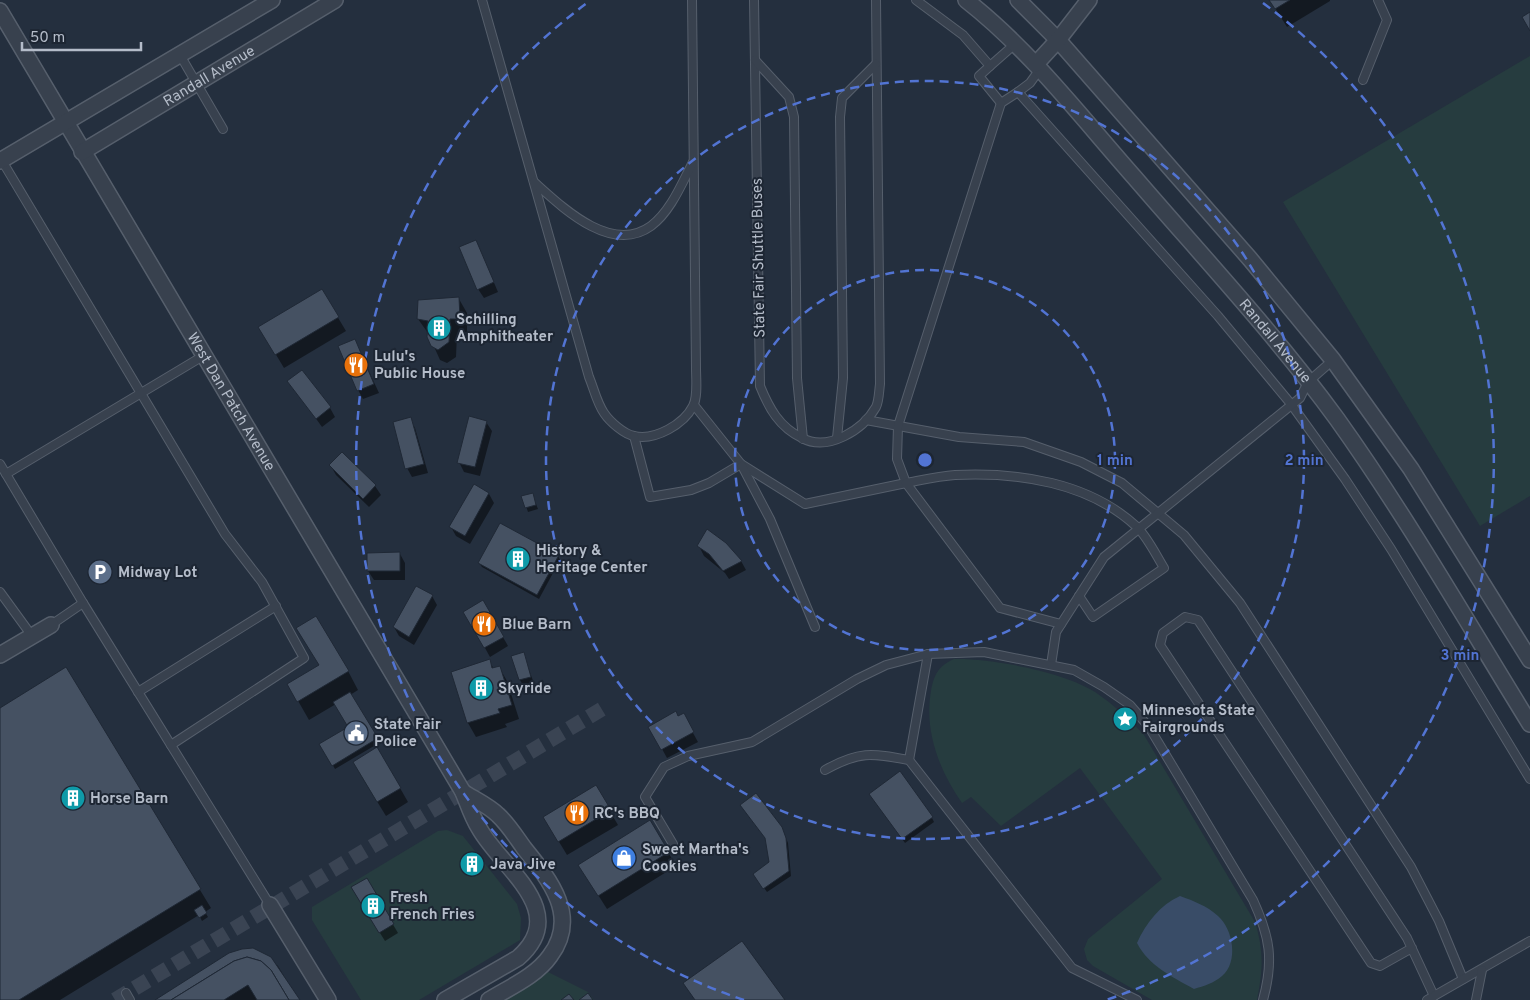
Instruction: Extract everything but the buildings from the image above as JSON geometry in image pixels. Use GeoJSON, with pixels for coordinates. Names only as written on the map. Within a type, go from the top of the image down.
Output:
{"type":"FeatureCollection","features":[{"type":"Feature","properties":{"kind":"street"},"geometry":{"type":"LineString","coordinates":[[0,160],[272,0]]}},
{"type":"Feature","properties":{"kind":"street","name":"Randall Avenue"},"geometry":{"type":"LineString","coordinates":[[82,152],[335,0]]}},
{"type":"Feature","properties":{"kind":"street","name":"Randall Avenue"},"geometry":{"type":"LineString","coordinates":[[966,0],[994,22],[1038,67],[1230,287],[1308,382],[1384,489],[1530,724]]}},
{"type":"Feature","properties":{"kind":"street"},"geometry":{"type":"LineString","coordinates":[[1018,0],[1058,40],[1250,259],[1361,396],[1422,486],[1530,660]]}},
{"type":"Feature","properties":{"kind":"street"},"geometry":{"type":"LineString","coordinates":[[1038,67],[1089,0]]}},
{"type":"Feature","properties":{"kind":"street","name":"West Dan Patch Avenue"},"geometry":{"type":"LineString","coordinates":[[0,11],[463,792],[479,829],[533,899],[538,921],[534,942],[518,958],[445,1000]]}},
{"type":"Feature","properties":{"kind":"street"},"geometry":{"type":"LineString","coordinates":[[0,655],[51,624]]}},
{"type":"Feature","properties":{"kind":"street","name":"West Dan Patch Avenue"},"geometry":{"type":"LineString","coordinates":[[463,792],[498,814],[546,876],[559,900],[561,926],[555,948],[544,965],[489,1000]]}},
{"type":"Feature","properties":{"kind":"street"},"geometry":{"type":"LineString","coordinates":[[270,906],[328,1000]]}},
{"type":"Feature","properties":{"kind":"lane"},"geometry":{"type":"LineString","coordinates":[[482,0],[593,386],[604,413],[615,425],[634,436],[652,436],[666,431],[684,417],[694,405],[696,368],[692,0]]}},
{"type":"Feature","properties":{"kind":"lane","name":"State Fair Shuttle Buses"},"geometry":{"type":"LineString","coordinates":[[754,0],[760,386],[770,411],[803,439]]}},
{"type":"Feature","properties":{"kind":"lane"},"geometry":{"type":"LineString","coordinates":[[755,60],[789,97],[794,117],[797,378],[803,439],[825,444],[849,433],[866,420],[877,405],[880,384],[876,0]]}},
{"type":"Feature","properties":{"kind":"lane"},"geometry":{"type":"LineString","coordinates":[[916,0],[963,35],[990,66]]}},
{"type":"Feature","properties":{"kind":"lane"},"geometry":{"type":"LineString","coordinates":[[1364,80],[1386,20],[1378,0]]}},
{"type":"Feature","properties":{"kind":"lane"},"geometry":{"type":"LineString","coordinates":[[1000,103],[979,76],[1015,44]]}},
{"type":"Feature","properties":{"kind":"lane"},"geometry":{"type":"LineString","coordinates":[[180,55],[223,129]]}},
{"type":"Feature","properties":{"kind":"lane"},"geometry":{"type":"LineString","coordinates":[[837,438],[843,378],[840,117],[842,98],[876,64]]}},
{"type":"Feature","properties":{"kind":"lane"},"geometry":{"type":"LineString","coordinates":[[1038,67],[1030,83],[1000,103],[898,426],[897,460],[906,483],[1000,608],[1061,624]]}},
{"type":"Feature","properties":{"kind":"lane"},"geometry":{"type":"LineString","coordinates":[[1018,92],[1212,310],[1290,404],[1345,479],[1391,549],[1530,779]]}},
{"type":"Feature","properties":{"kind":"lane"},"geometry":{"type":"LineString","coordinates":[[0,160],[225,534],[262,582],[304,658],[171,745]]}},
{"type":"Feature","properties":{"kind":"lane"},"geometry":{"type":"LineString","coordinates":[[534,182],[577,217],[608,233],[622,236],[641,231],[652,225],[678,191],[694,160]]}},
{"type":"Feature","properties":{"kind":"lane"},"geometry":{"type":"LineString","coordinates":[[6,474],[203,356]]}},
{"type":"Feature","properties":{"kind":"lane"},"geometry":{"type":"LineString","coordinates":[[1051,666],[1056,632],[1104,557],[1158,511],[1290,404],[1300,398],[1308,382],[1333,360]]}},
{"type":"Feature","properties":{"kind":"lane"},"geometry":{"type":"LineString","coordinates":[[694,405],[742,464],[770,519],[815,626]]}},
{"type":"Feature","properties":{"kind":"lane"},"geometry":{"type":"LineString","coordinates":[[866,420],[959,437],[1024,442],[1081,462],[1122,483],[1158,511],[1184,535],[1216,572],[1264,639],[1411,867],[1439,921],[1463,979]]}},
{"type":"Feature","properties":{"kind":"lane"},"geometry":{"type":"LineString","coordinates":[[634,436],[650,497],[691,490],[709,483],[742,464]]}},
{"type":"Feature","properties":{"kind":"lane"},"geometry":{"type":"LineString","coordinates":[[0,464],[83,603],[270,906]]}},
{"type":"Feature","properties":{"kind":"lane"},"geometry":{"type":"LineString","coordinates":[[742,464],[805,504],[954,475],[1020,476],[1085,493],[1116,510],[1138,528],[1164,568],[1093,617],[1079,596]]}},
{"type":"Feature","properties":{"kind":"lane"},"geometry":{"type":"LineString","coordinates":[[0,592],[32,636]]}},
{"type":"Feature","properties":{"kind":"lane"},"geometry":{"type":"LineString","coordinates":[[51,624],[83,603]]}},
{"type":"Feature","properties":{"kind":"lane"},"geometry":{"type":"LineString","coordinates":[[138,692],[276,606]]}},
{"type":"Feature","properties":{"kind":"lane"},"geometry":{"type":"LineString","coordinates":[[1412,948],[1380,966],[1371,963],[1160,645],[1163,634],[1185,617],[1198,620],[1412,948],[1431,998],[1530,941]]}},
{"type":"Feature","properties":{"kind":"lane"},"geometry":{"type":"LineString","coordinates":[[673,844],[645,797],[664,767],[688,756],[752,742],[879,669],[928,654],[984,652],[1074,670],[1130,705],[1149,727],[1253,900],[1266,928],[1269,972],[1263,1000]]}},
{"type":"Feature","properties":{"kind":"lane"},"geometry":{"type":"LineString","coordinates":[[909,760],[928,654]]}},
{"type":"Feature","properties":{"kind":"lane"},"geometry":{"type":"LineString","coordinates":[[824,770],[846,758],[862,754],[882,755],[909,760],[1072,968],[1137,1000]]}},
{"type":"Feature","properties":{"kind":"lane"},"geometry":{"type":"LineString","coordinates":[[1476,1000],[1482,970]]}},
{"type":"Feature","properties":{"kind":"green space"},"geometry":{"type":"Polygon","coordinates":[[[1530,56],[1530,496],[1480,526],[1283,202],[1530,56]]]}},
{"type":"Feature","properties":{"kind":"green space"},"geometry":{"type":"Polygon","coordinates":[[[954,659],[1007,664],[1065,678],[1095,692],[1127,718],[1144,735],[1255,922],[1262,961],[1257,1000],[1152,1000],[1093,966],[1087,960],[1084,949],[1088,939],[1162,879],[1080,768],[1001,826],[971,797],[962,803],[946,777],[935,750],[929,706],[935,676],[940,668],[954,659]]]}},
{"type":"Feature","properties":{"kind":"green space"},"geometry":{"type":"Polygon","coordinates":[[[447,830],[463,836],[517,904],[521,918],[520,940],[419,1000],[361,1000],[312,920],[312,907],[438,831],[447,830]]]}},
{"type":"Feature","properties":{"kind":"green space"},"geometry":{"type":"Polygon","coordinates":[[[548,972],[588,992],[594,1000],[505,1000],[548,972]]]}},
{"type":"Feature","properties":{"kind":"water"},"geometry":{"type":"Polygon","coordinates":[[[1180,896],[1214,912],[1227,929],[1232,946],[1231,963],[1222,976],[1216,981],[1194,989],[1154,964],[1137,943],[1154,915],[1166,904],[1180,896]]]}},
{"type":"Feature","properties":{"kind":"tunnel"},"geometry":{"type":"LineString","coordinates":[[115,1000],[602,709]]}},
{"type":"Feature","properties":{"kind":"place","name":"Schilling Amphitheater"},"geometry":{"type":"Point","coordinates":[439,328]}},
{"type":"Feature","properties":{"kind":"place","name":"Lulu's Public House"},"geometry":{"type":"Point","coordinates":[356,365]}},
{"type":"Feature","properties":{"kind":"place","name":"History & Heritage Center"},"geometry":{"type":"Point","coordinates":[518,559]}},
{"type":"Feature","properties":{"kind":"place","name":"Midway Lot"},"geometry":{"type":"Point","coordinates":[100,572]}},
{"type":"Feature","properties":{"kind":"place","name":"Blue Barn"},"geometry":{"type":"Point","coordinates":[484,624]}},
{"type":"Feature","properties":{"kind":"place","name":"Skyride"},"geometry":{"type":"Point","coordinates":[481,688]}},
{"type":"Feature","properties":{"kind":"place","name":"Minnesota State Fairgrounds"},"geometry":{"type":"Point","coordinates":[1125,719]}},
{"type":"Feature","properties":{"kind":"place","name":"State Fair Police"},"geometry":{"type":"Point","coordinates":[356,733]}},
{"type":"Feature","properties":{"kind":"place","name":"Horse Barn"},"geometry":{"type":"Point","coordinates":[73,798]}},
{"type":"Feature","properties":{"kind":"place","name":"RC's BBQ"},"geometry":{"type":"Point","coordinates":[577,813]}},
{"type":"Feature","properties":{"kind":"place","name":"Sweet Martha's Cookies"},"geometry":{"type":"Point","coordinates":[624,858]}},
{"type":"Feature","properties":{"kind":"place","name":"Java Jive"},"geometry":{"type":"Point","coordinates":[472,864]}},
{"type":"Feature","properties":{"kind":"place","name":"Fresh French Fries"},"geometry":{"type":"Point","coordinates":[373,906]}}]}
